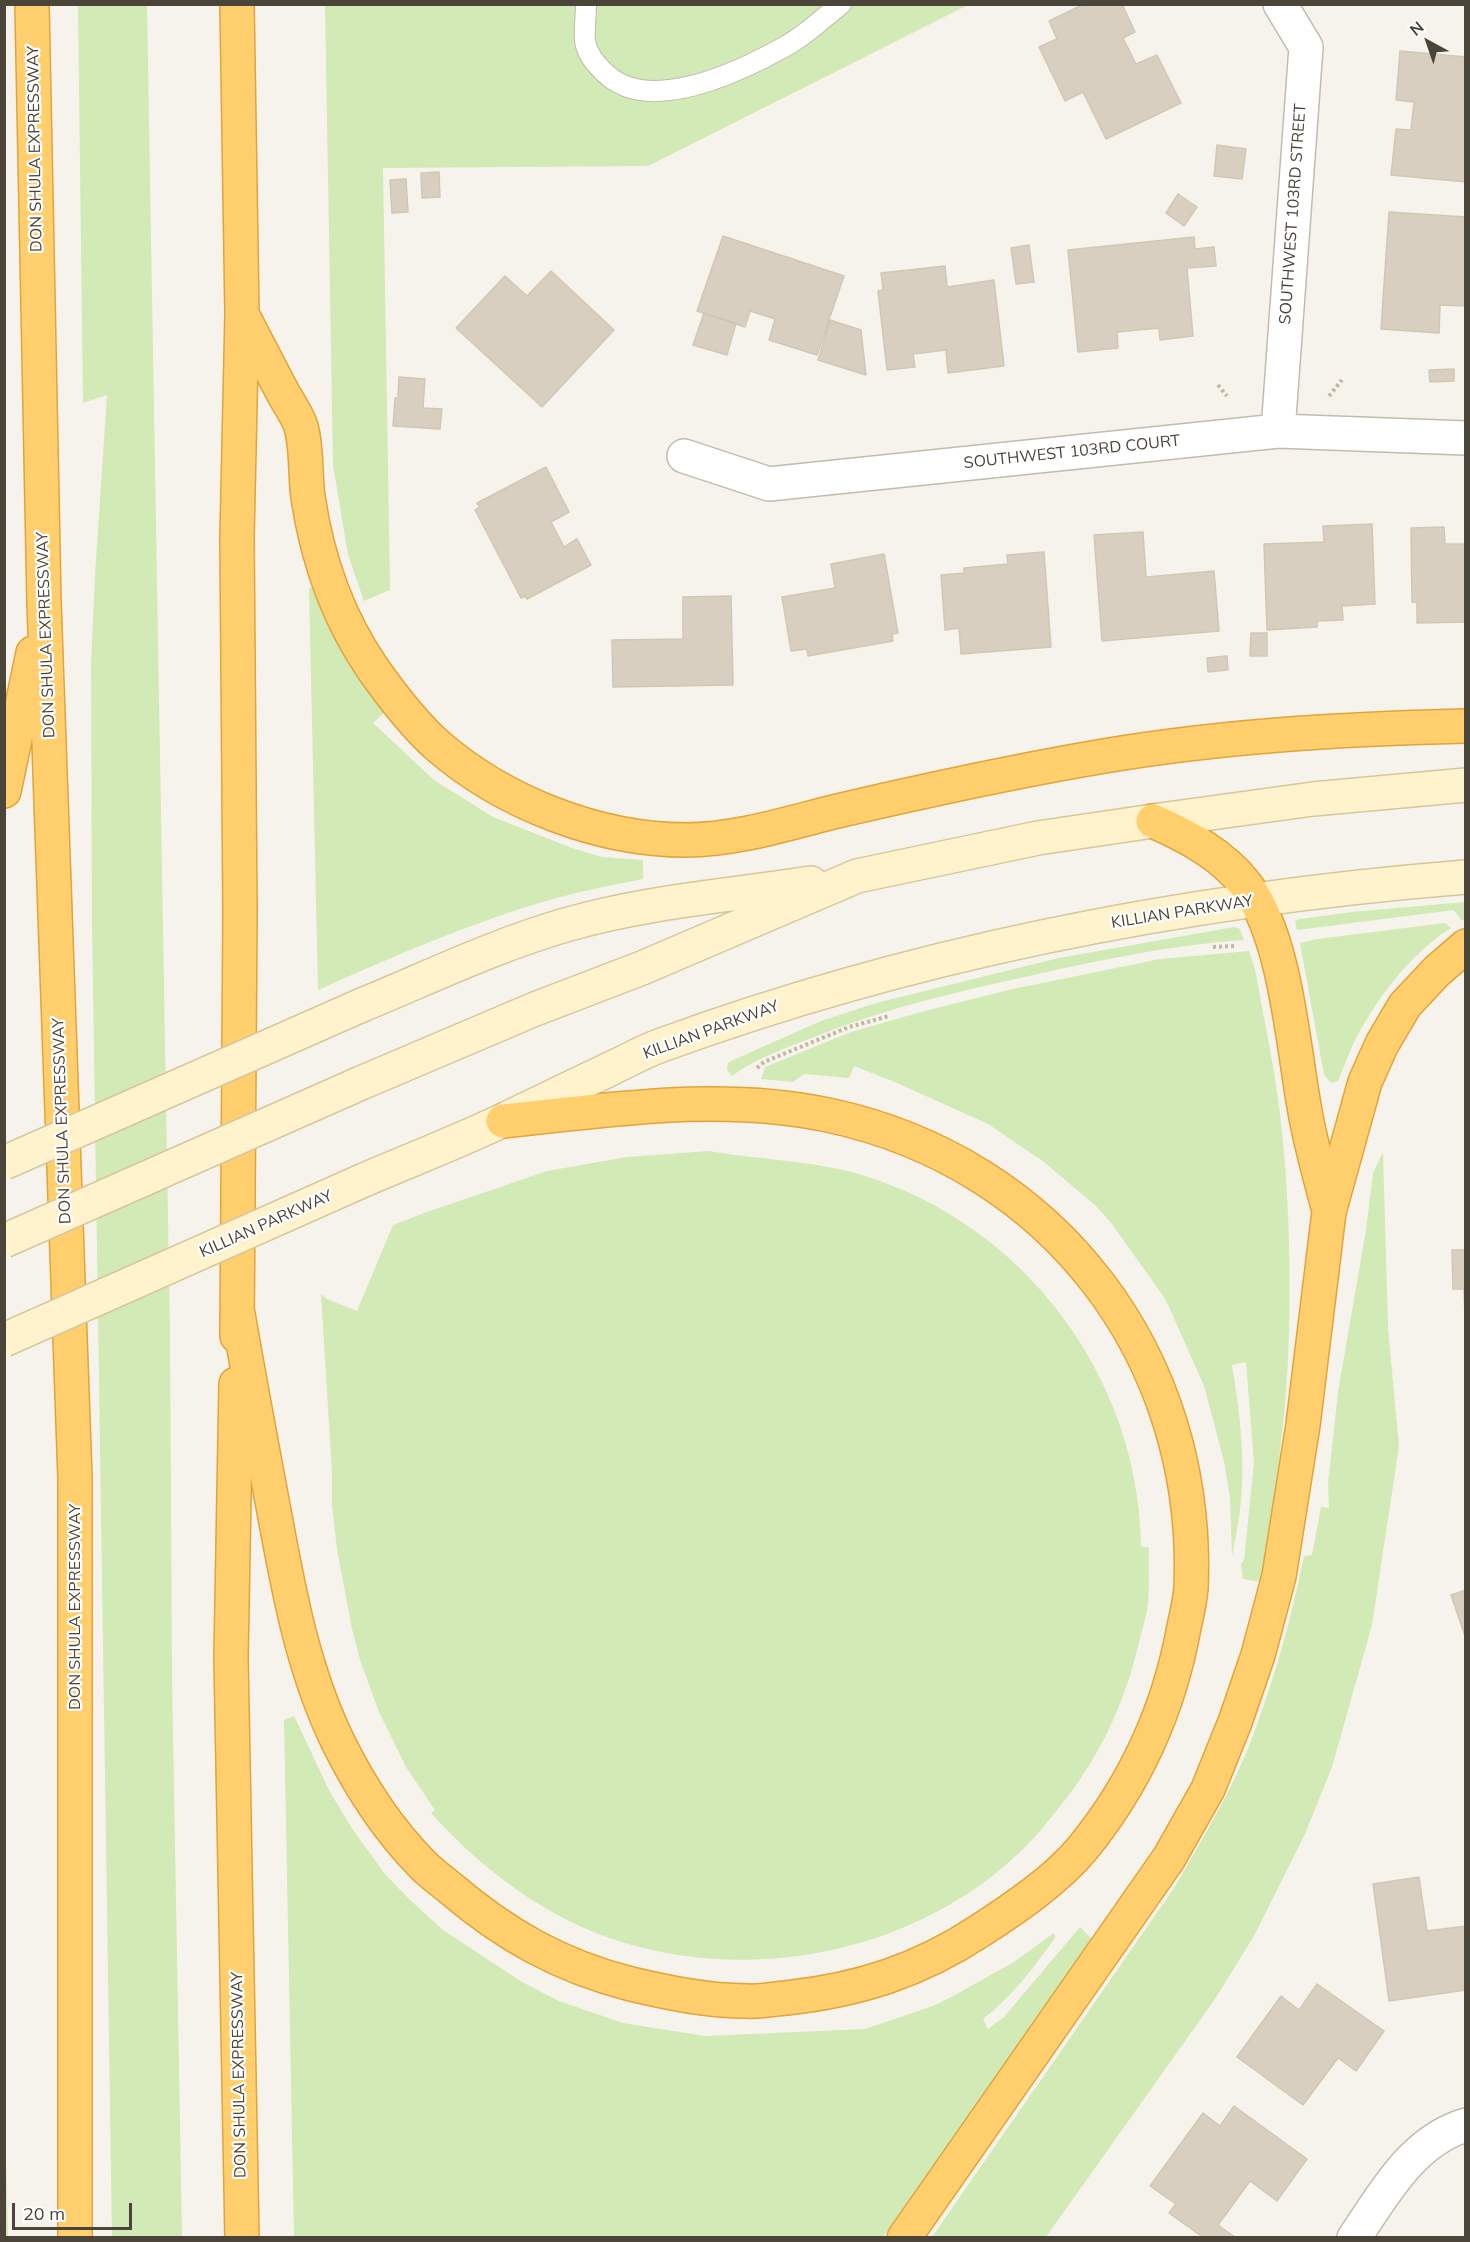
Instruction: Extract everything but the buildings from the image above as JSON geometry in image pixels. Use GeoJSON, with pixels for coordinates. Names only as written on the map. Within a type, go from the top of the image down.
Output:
{"type":"FeatureCollection","features":[{"type":"Feature","properties":{"kind":"highway","name":"DON SHULA EXPRESSWAY"},"geometry":{"type":"LineString","coordinates":[[32,4],[44,602],[75,1478],[75,2238]]}},
{"type":"Feature","properties":{"kind":"highway","name":"DON SHULA EXPRESSWAY"},"geometry":{"type":"LineString","coordinates":[[237,4],[242,314],[237,537],[240,912],[238,1314],[231,1658],[242,2238]]}},
{"type":"Feature","properties":{"kind":"highway"},"geometry":{"type":"LineString","coordinates":[[242,314],[301,428],[309,498],[320,554],[346,625],[371,666],[412,720],[436,744],[494,785],[581,824],[612,832],[685,840],[715,838],[923,791],[1084,759],[1194,742],[1311,731],[1466,726]]}},
{"type":"Feature","properties":{"kind":"highway"},"geometry":{"type":"LineString","coordinates":[[4,791],[44,602]]}},
{"type":"Feature","properties":{"kind":"highway"},"geometry":{"type":"LineString","coordinates":[[1153,821],[1185,836],[1227,865],[1245,884],[1264,918],[1277,957],[1306,1119],[1329,1212]]}},
{"type":"Feature","properties":{"kind":"highway"},"geometry":{"type":"LineString","coordinates":[[904,2238],[1169,1858],[1208,1789],[1235,1722],[1258,1655],[1279,1576],[1303,1425],[1329,1212],[1365,1082],[1382,1044],[1405,1005],[1437,971],[1466,946]]}},
{"type":"Feature","properties":{"kind":"highway"},"geometry":{"type":"LineString","coordinates":[[238,1314],[291,1603],[311,1674],[338,1742],[372,1803],[421,1863],[475,1910],[537,1950],[603,1977],[675,1995],[751,2002],[822,1994],[895,1976],[959,1944],[1020,1905],[1079,1853],[1119,1796],[1155,1732],[1178,1662],[1191,1594],[1190,1519],[1178,1447],[1154,1376],[1116,1307],[1075,1254],[1022,1204],[962,1164],[896,1133],[824,1114],[743,1104],[670,1105],[503,1120]]}},
{"type":"Feature","properties":{"kind":"main road"},"geometry":{"type":"LineString","coordinates":[[4,1163],[362,1005],[494,950],[610,913],[857,876],[1038,838],[1313,799],[1466,785]]}},
{"type":"Feature","properties":{"kind":"main road"},"geometry":{"type":"LineString","coordinates":[[4,1241],[361,1083],[535,1009],[653,964],[857,876]]}},
{"type":"Feature","properties":{"kind":"main road","name":"KILLIAN PARKWAY"},"geometry":{"type":"LineString","coordinates":[[4,1341],[503,1120],[655,1048],[771,1008],[961,954],[1062,932],[1164,913],[1312,891],[1466,877]]}},
{"type":"Feature","properties":{"kind":"street","name":"SOUTHWEST 103RD STREET"},"geometry":{"type":"LineString","coordinates":[[1278,431],[1306,47],[1280,4]]}},
{"type":"Feature","properties":{"kind":"street","name":"SOUTHWEST 103RD COURT"},"geometry":{"type":"LineString","coordinates":[[684,456],[769,484],[1278,431],[1466,438]]}},
{"type":"Feature","properties":{"kind":"street"},"geometry":{"type":"LineString","coordinates":[[1354,2238],[1410,2160],[1441,2135],[1466,2125]]}},
{"type":"Feature","properties":{"kind":"lane"},"geometry":{"type":"LineString","coordinates":[[586,4],[585,42],[593,61],[609,77],[628,88],[652,90],[682,88],[731,74],[788,45],[841,4]]}},
{"type":"Feature","properties":{"kind":"path"},"geometry":{"type":"LineString","coordinates":[[1325,401],[1342,380]]}},
{"type":"Feature","properties":{"kind":"path"},"geometry":{"type":"LineString","coordinates":[[1218,385],[1227,396]]}},
{"type":"Feature","properties":{"kind":"path"},"geometry":{"type":"LineString","coordinates":[[1207,948],[1246,945]]}},
{"type":"Feature","properties":{"kind":"path"},"geometry":{"type":"LineString","coordinates":[[752,1072],[764,1062],[849,1027],[893,1015]]}},
{"type":"Feature","properties":{"kind":"green space"},"geometry":{"type":"Polygon","coordinates":[[[78,5],[147,5],[170,1334],[172,1676],[182,2238],[112,2237],[92,920],[91,663],[107,395],[83,403],[78,5]]]}},
{"type":"Feature","properties":{"kind":"green space"},"geometry":{"type":"Polygon","coordinates":[[[325,5],[968,5],[648,166],[383,168],[390,590],[364,601],[348,555],[333,465],[325,5]]]}},
{"type":"Feature","properties":{"kind":"green space"},"geometry":{"type":"Polygon","coordinates":[[[312,587],[343,653],[384,713],[373,723],[434,780],[493,817],[572,848],[602,857],[643,860],[643,879],[564,896],[493,918],[404,952],[318,990],[309,588],[312,587]]]}},
{"type":"Feature","properties":{"kind":"green space"},"geometry":{"type":"Polygon","coordinates":[[[1465,902],[1465,918],[1462,921],[1454,910],[1297,930],[1295,921],[1352,912],[1465,902]]]}},
{"type":"Feature","properties":{"kind":"green space"},"geometry":{"type":"Polygon","coordinates":[[[1445,923],[1451,928],[1422,950],[1385,992],[1356,1038],[1338,1081],[1331,1083],[1324,1075],[1300,943],[1445,923]]]}},
{"type":"Feature","properties":{"kind":"green space"},"geometry":{"type":"Polygon","coordinates":[[[1234,927],[1240,929],[1244,940],[1190,945],[1136,954],[947,995],[840,1027],[771,1054],[732,1076],[727,1070],[728,1063],[733,1060],[821,1021],[876,1003],[1059,958],[1234,927]]]}},
{"type":"Feature","properties":{"kind":"green space"},"geometry":{"type":"Polygon","coordinates":[[[1249,951],[1255,969],[1279,1104],[1288,1203],[1289,1334],[1286,1397],[1261,1582],[1243,1579],[1241,1564],[1244,1560],[1254,1463],[1246,1362],[1232,1365],[1240,1419],[1242,1492],[1232,1556],[1230,1498],[1224,1461],[1204,1386],[1166,1300],[1112,1224],[1096,1206],[1044,1162],[988,1124],[854,1066],[849,1078],[804,1074],[793,1082],[761,1079],[765,1067],[851,1032],[921,1012],[1013,989],[1160,959],[1249,951]]]}},
{"type":"Feature","properties":{"kind":"green space"},"geometry":{"type":"Polygon","coordinates":[[[709,1151],[805,1163],[862,1175],[920,1198],[974,1230],[1021,1269],[1062,1316],[1095,1367],[1119,1424],[1135,1484],[1141,1546],[1149,1548],[1147,1612],[1128,1682],[1112,1724],[1079,1781],[1036,1835],[985,1881],[939,1910],[890,1933],[838,1949],[785,1957],[731,1960],[677,1955],[625,1943],[597,1933],[570,1922],[519,1891],[495,1874],[451,1834],[431,1813],[435,1810],[406,1767],[379,1712],[361,1663],[352,1629],[337,1549],[332,1506],[321,1294],[327,1299],[357,1311],[393,1225],[547,1171],[627,1157],[709,1151]]]}},
{"type":"Feature","properties":{"kind":"green space"},"geometry":{"type":"Polygon","coordinates":[[[1383,1152],[1388,1328],[1399,1446],[1372,1625],[1332,1767],[1305,1834],[1254,1936],[1215,1999],[1046,2237],[932,2237],[1174,1888],[1224,1800],[1249,1746],[1281,1652],[1304,1556],[1312,1555],[1321,1507],[1329,1508],[1328,1484],[1338,1392],[1366,1230],[1373,1173],[1383,1152]]]}},
{"type":"Feature","properties":{"kind":"green space"},"geometry":{"type":"Polygon","coordinates":[[[294,1716],[330,1792],[353,1830],[385,1874],[409,1899],[443,1930],[522,1982],[559,2001],[623,2023],[705,2036],[865,2029],[933,2006],[955,1995],[1014,1962],[1054,1933],[1055,1938],[1022,1981],[983,2019],[988,2029],[1004,2017],[1080,1927],[1093,1940],[883,2237],[294,2237],[284,1720],[294,1716]]]}},
{"type":"Feature","properties":{"kind":"green space"},"geometry":{"type":"Polygon","coordinates":[[[4,2086],[8,2237],[8,2238],[4,2237],[4,2086]]]}}]}
